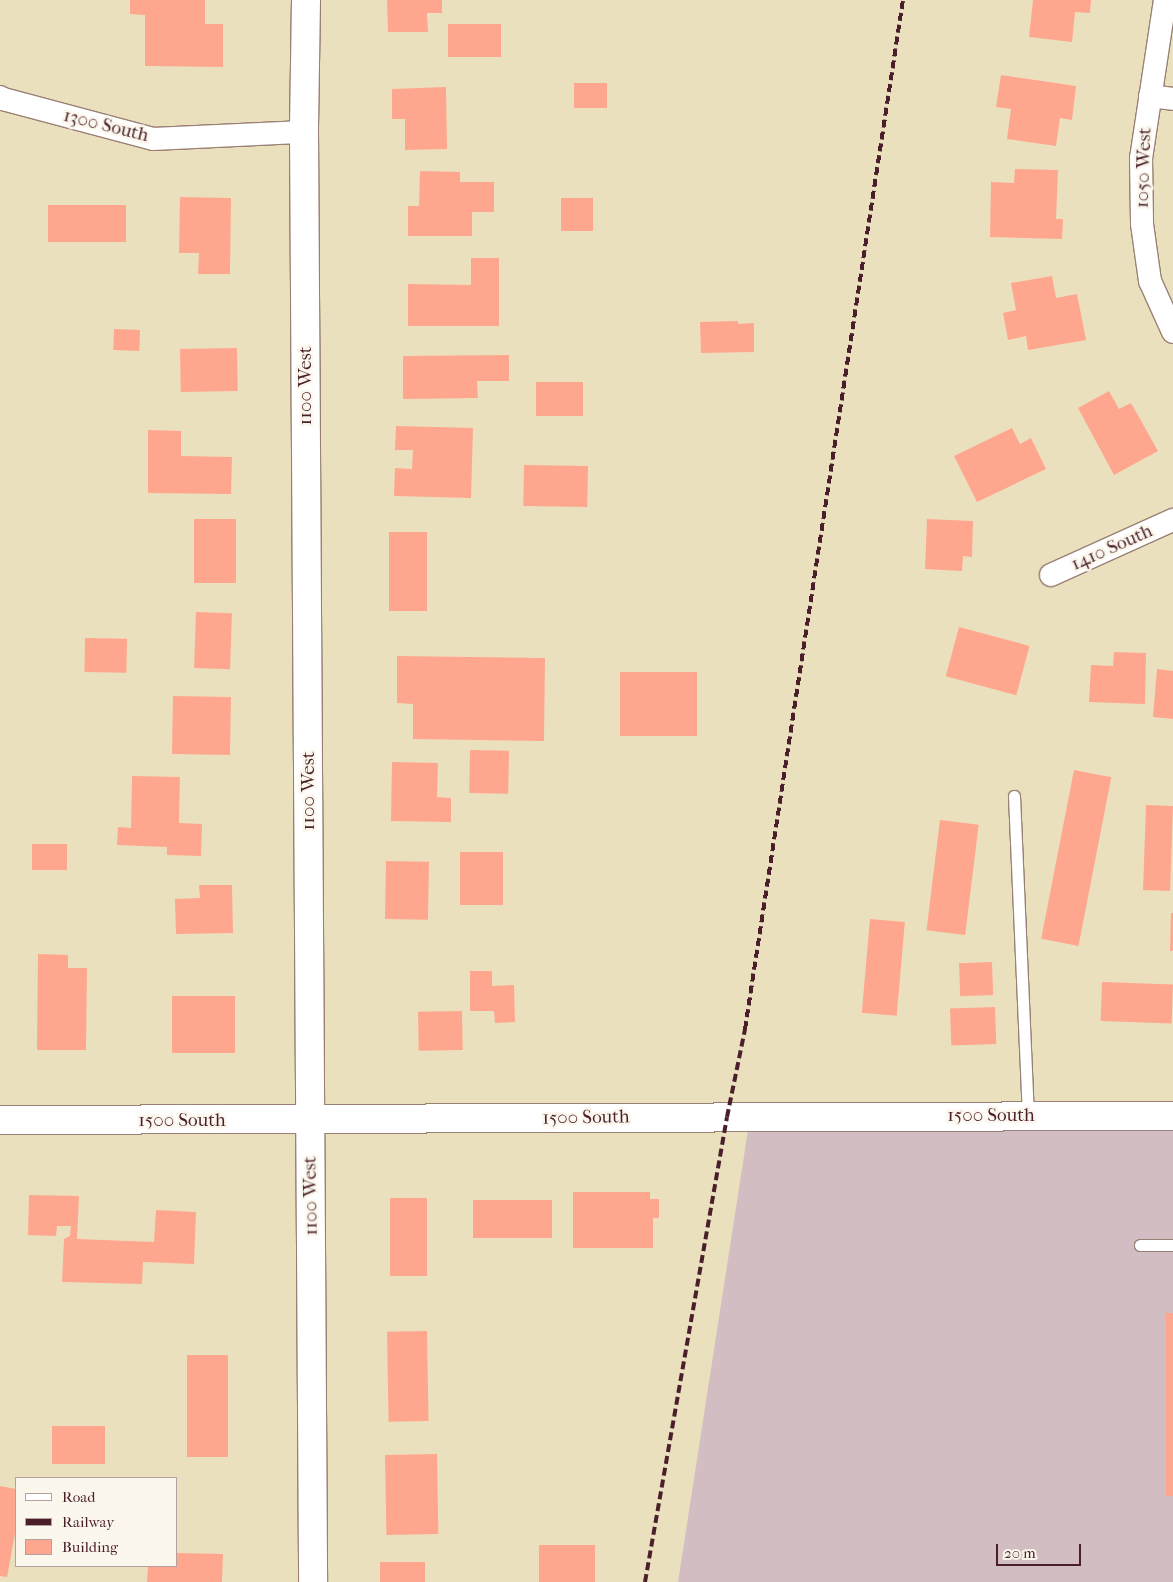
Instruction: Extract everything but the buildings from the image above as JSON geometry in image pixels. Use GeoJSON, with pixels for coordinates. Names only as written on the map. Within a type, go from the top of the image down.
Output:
{"type":"FeatureCollection","features":[{"type":"Feature","properties":{"kind":"street","name":"1100 West"},"geometry":{"type":"LineString","coordinates":[[306,0],[304,132],[313,1582]]}},
{"type":"Feature","properties":{"kind":"street","name":"1050 West"},"geometry":{"type":"LineString","coordinates":[[1165,0],[1141,158],[1142,224],[1150,281],[1173,332]]}},
{"type":"Feature","properties":{"kind":"street"},"geometry":{"type":"LineString","coordinates":[[1150,96],[1173,100]]}},
{"type":"Feature","properties":{"kind":"street","name":"1300 South"},"geometry":{"type":"LineString","coordinates":[[0,97],[153,139],[304,132]]}},
{"type":"Feature","properties":{"kind":"street","name":"1410 South"},"geometry":{"type":"LineString","coordinates":[[1051,575],[1173,520]]}},
{"type":"Feature","properties":{"kind":"street","name":"1500 South"},"geometry":{"type":"LineString","coordinates":[[0,1120],[1173,1116]]}},
{"type":"Feature","properties":{"kind":"lane"},"geometry":{"type":"LineString","coordinates":[[1014,796],[1028,1116]]}},
{"type":"Feature","properties":{"kind":"lane"},"geometry":{"type":"LineString","coordinates":[[1140,1245],[1173,1245]]}},
{"type":"Feature","properties":{"kind":"shaded area"},"geometry":{"type":"Polygon","coordinates":[[[1173,1129],[1173,1582],[678,1582],[748,1130],[1173,1129]]]}},
{"type":"Feature","properties":{"kind":"railway"},"geometry":{"type":"LineString","coordinates":[[645,1582],[727,1117],[745,1029],[903,0]]}}]}
